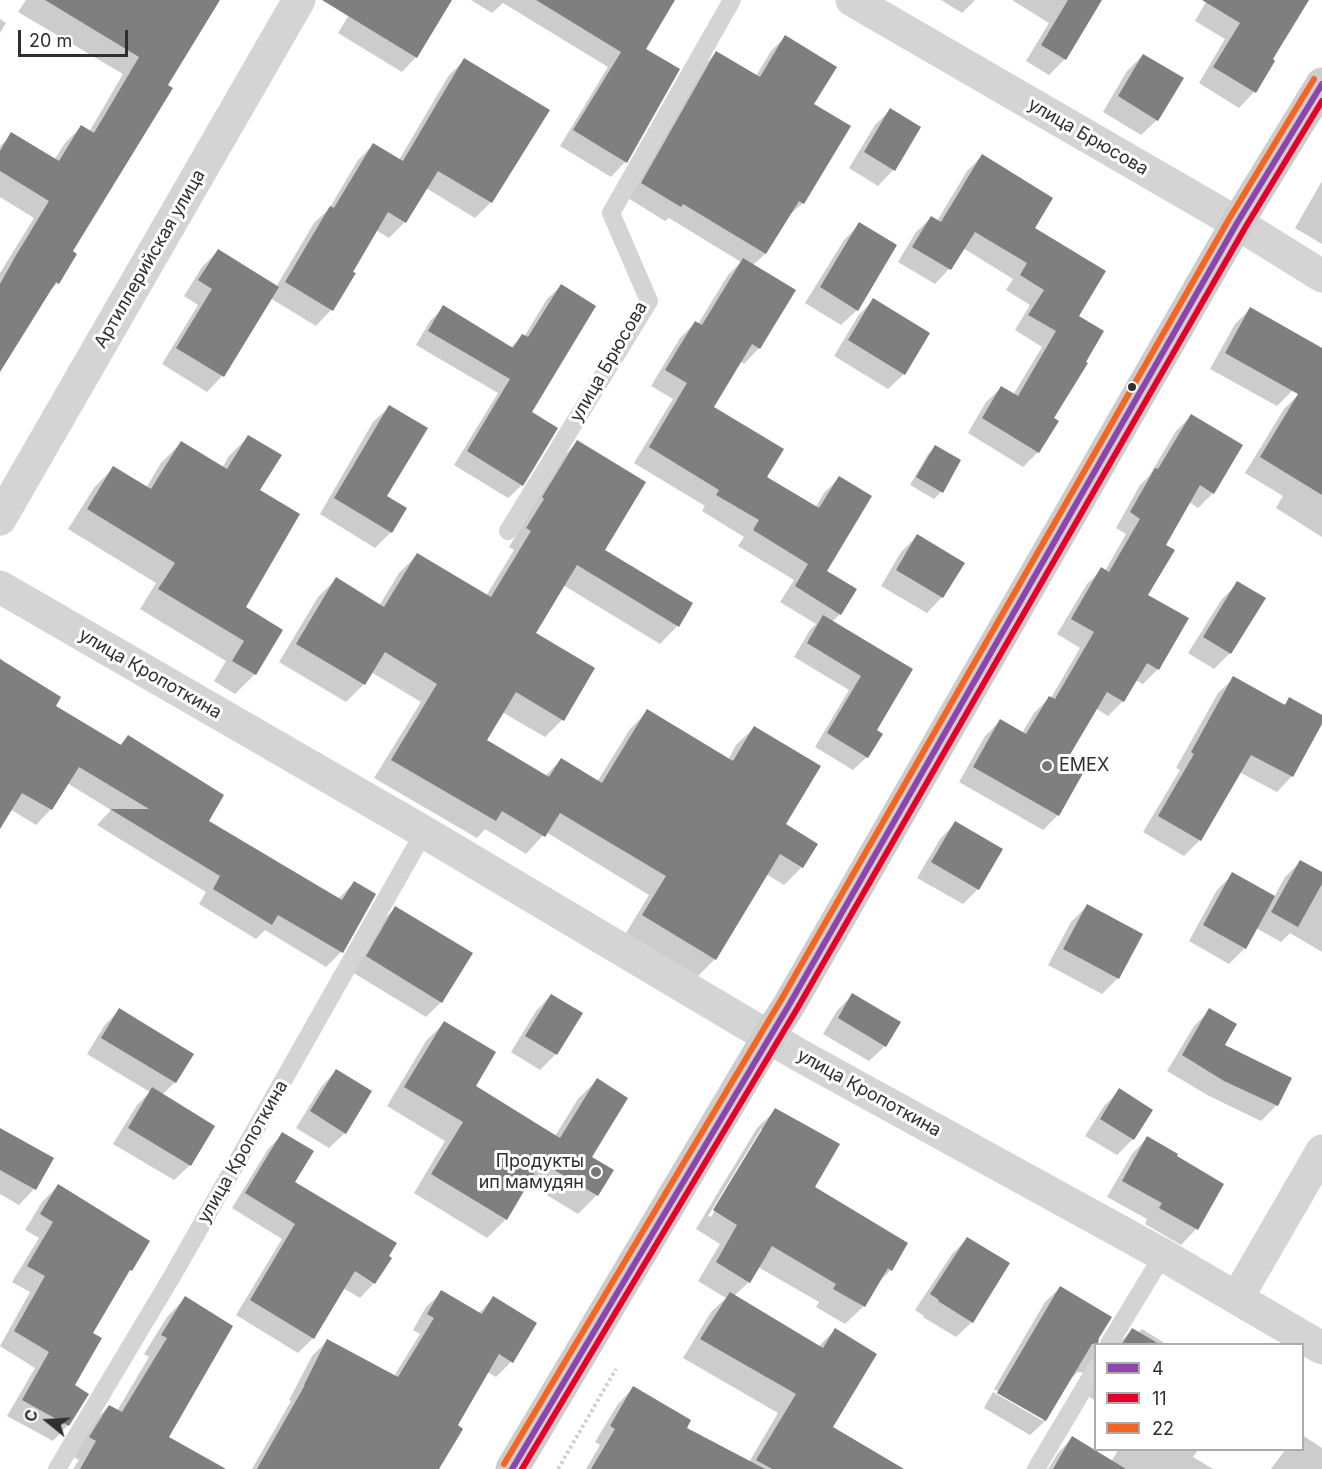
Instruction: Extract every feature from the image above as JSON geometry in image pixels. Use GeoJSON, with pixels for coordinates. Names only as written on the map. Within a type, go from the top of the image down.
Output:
{"type":"FeatureCollection","features":[{"type":"Feature","properties":{"kind":"main road"},"geometry":{"type":"LineString","coordinates":[[512,1469],[789,1005],[1237,224],[1322,84]]}},
{"type":"Feature","properties":{"kind":"street","name":"Артиллерийская улица"},"geometry":{"type":"LineString","coordinates":[[0,519],[299,0]]}},
{"type":"Feature","properties":{"kind":"street","name":"улица Брюсова"},"geometry":{"type":"LineString","coordinates":[[852,0],[1322,276]]}},
{"type":"Feature","properties":{"kind":"street","name":"улица Кропоткина"},"geometry":{"type":"LineString","coordinates":[[0,587],[424,832],[799,1055],[1162,1255],[1322,1348]]}},
{"type":"Feature","properties":{"kind":"street"},"geometry":{"type":"LineString","coordinates":[[1237,1298],[1322,1151]]}},
{"type":"Feature","properties":{"kind":"lane","name":"улица Брюсова"},"geometry":{"type":"LineString","coordinates":[[508,531],[649,301],[611,213],[732,0]]}},
{"type":"Feature","properties":{"kind":"lane","name":"улица Кропоткина"},"geometry":{"type":"LineString","coordinates":[[57,1469],[174,1273],[424,832]]}},
{"type":"Feature","properties":{"kind":"lane"},"geometry":{"type":"LineString","coordinates":[[1111,1343],[1162,1255]]}},
{"type":"Feature","properties":{"kind":"lane"},"geometry":{"type":"LineString","coordinates":[[1036,1469],[1094,1370]]}},
{"type":"Feature","properties":{"kind":"building"},"geometry":{"type":"Polygon","coordinates":[[[45,0],[220,0],[168,85],[173,88],[73,251],[77,254],[59,284],[56,282],[0,372],[0,284],[49,201],[0,171],[0,151],[11,132],[59,161],[81,125],[94,133],[139,57],[45,0]]]}},
{"type":"Feature","properties":{"kind":"building"},"geometry":{"type":"Polygon","coordinates":[[[322,0],[452,0],[417,58],[322,0]]]}},
{"type":"Feature","properties":{"kind":"building"},"geometry":{"type":"Polygon","coordinates":[[[536,0],[675,0],[646,49],[680,69],[627,163],[573,130],[621,52],[536,0]]]}},
{"type":"Feature","properties":{"kind":"building"},"geometry":{"type":"Polygon","coordinates":[[[1068,0],[1102,0],[1066,60],[1041,45],[1068,0]]]}},
{"type":"Feature","properties":{"kind":"building"},"geometry":{"type":"Polygon","coordinates":[[[1202,0],[1309,0],[1273,59],[1275,61],[1256,93],[1213,67],[1240,23],[1202,0]]]}},
{"type":"Feature","properties":{"kind":"building"},"geometry":{"type":"Polygon","coordinates":[[[785,35],[837,67],[814,104],[851,126],[804,204],[799,201],[766,254],[683,204],[681,207],[641,183],[716,51],[760,77],[785,35]]]}},
{"type":"Feature","properties":{"kind":"building"},"geometry":{"type":"Polygon","coordinates":[[[1143,54],[1184,78],[1158,121],[1118,96],[1143,54]]]}},
{"type":"Feature","properties":{"kind":"building"},"geometry":{"type":"Polygon","coordinates":[[[464,58],[550,110],[492,203],[438,171],[406,223],[388,212],[333,311],[285,282],[330,206],[334,208],[373,143],[403,161],[464,58]]]}},
{"type":"Feature","properties":{"kind":"building"},"geometry":{"type":"Polygon","coordinates":[[[890,108],[921,127],[895,171],[864,152],[890,108]]]}},
{"type":"Feature","properties":{"kind":"building"},"geometry":{"type":"Polygon","coordinates":[[[982,154],[1053,198],[1035,228],[1106,271],[1079,316],[1104,331],[1086,362],[1088,363],[1054,418],[1059,421],[1039,453],[982,418],[1001,386],[1018,396],[1056,331],[1028,315],[1044,290],[1020,275],[1027,263],[975,232],[951,270],[912,247],[931,216],[941,222],[982,154]]]}},
{"type":"Feature","properties":{"kind":"building"},"geometry":{"type":"Polygon","coordinates":[[[859,222],[897,245],[858,311],[820,287],[859,222]]]}},
{"type":"Feature","properties":{"kind":"building"},"geometry":{"type":"Polygon","coordinates":[[[218,249],[279,287],[224,377],[176,348],[212,289],[198,280],[218,249]]]}},
{"type":"Feature","properties":{"kind":"building"},"geometry":{"type":"Polygon","coordinates":[[[743,258],[796,290],[760,349],[752,344],[714,407],[784,449],[767,477],[819,508],[839,476],[872,496],[827,571],[857,589],[841,615],[795,586],[808,564],[753,530],[759,520],[716,495],[719,490],[649,447],[687,383],[665,370],[695,321],[702,325],[743,258]]]}},
{"type":"Feature","properties":{"kind":"building"},"geometry":{"type":"Polygon","coordinates":[[[561,284],[596,306],[532,412],[558,428],[523,486],[467,451],[510,379],[428,331],[443,305],[513,348],[522,334],[528,337],[561,284]]]}},
{"type":"Feature","properties":{"kind":"building"},"geometry":{"type":"Polygon","coordinates":[[[873,298],[930,333],[905,375],[848,340],[873,298]]]}},
{"type":"Feature","properties":{"kind":"building"},"geometry":{"type":"Polygon","coordinates":[[[1250,307],[1322,348],[1322,495],[1260,457],[1298,394],[1225,353],[1250,307]]]}},
{"type":"Feature","properties":{"kind":"building"},"geometry":{"type":"Polygon","coordinates":[[[389,405],[428,428],[387,496],[407,508],[392,533],[334,498],[389,405]]]}},
{"type":"Feature","properties":{"kind":"building"},"geometry":{"type":"Polygon","coordinates":[[[1191,414],[1243,445],[1214,494],[1200,485],[1166,545],[1175,550],[1148,595],[1189,618],[1159,670],[1147,663],[1124,702],[1107,692],[1068,758],[1086,768],[1059,816],[973,767],[1000,719],[1026,734],[1049,696],[1055,699],[1094,632],[1071,619],[1101,567],[1109,572],[1140,519],[1130,512],[1155,468],[1158,469],[1191,414]]]}},
{"type":"Feature","properties":{"kind":"building"},"geometry":{"type":"Polygon","coordinates":[[[248,435],[282,455],[260,490],[300,514],[246,607],[283,630],[256,675],[232,661],[244,641],[158,589],[175,563],[87,509],[113,466],[151,489],[181,441],[227,469],[248,435]]]}},
{"type":"Feature","properties":{"kind":"building"},"geometry":{"type":"Polygon","coordinates":[[[577,440],[646,482],[605,550],[693,603],[679,627],[577,565],[536,633],[595,668],[564,721],[516,692],[487,740],[549,777],[561,758],[602,783],[647,709],[733,761],[754,726],[821,766],[786,824],[818,844],[803,868],[780,854],[716,960],[642,915],[666,876],[560,813],[545,837],[502,811],[496,821],[391,760],[437,684],[385,652],[365,685],[296,644],[336,577],[384,607],[417,553],[491,597],[531,531],[526,528],[577,440]]]}},
{"type":"Feature","properties":{"kind":"building"},"geometry":{"type":"Polygon","coordinates":[[[935,445],[961,460],[943,493],[916,477],[935,445]]]}},
{"type":"Feature","properties":{"kind":"building"},"geometry":{"type":"Polygon","coordinates":[[[917,534],[965,563],[943,598],[896,570],[917,534]]]}},
{"type":"Feature","properties":{"kind":"building"},"geometry":{"type":"Polygon","coordinates":[[[1237,581],[1266,598],[1231,654],[1203,637],[1237,581]]]}},
{"type":"Feature","properties":{"kind":"building"},"geometry":{"type":"Polygon","coordinates":[[[823,615],[913,669],[877,730],[883,734],[868,758],[827,733],[861,676],[807,643],[823,615]]]}},
{"type":"Feature","properties":{"kind":"building"},"geometry":{"type":"Polygon","coordinates":[[[0,659],[61,697],[56,706],[121,745],[128,735],[224,795],[209,821],[342,900],[354,881],[376,894],[343,953],[278,915],[272,925],[213,889],[220,876],[110,809],[149,809],[79,767],[52,810],[22,793],[0,829],[0,659]]]}},
{"type":"Feature","properties":{"kind":"building"},"geometry":{"type":"Polygon","coordinates":[[[1233,676],[1285,705],[1289,697],[1322,715],[1322,724],[1293,777],[1251,755],[1201,841],[1158,816],[1194,754],[1191,752],[1233,676]]]}},
{"type":"Feature","properties":{"kind":"building"},"geometry":{"type":"Polygon","coordinates":[[[955,821],[1003,849],[979,890],[931,862],[955,821]]]}},
{"type":"Feature","properties":{"kind":"building"},"geometry":{"type":"Polygon","coordinates":[[[1300,860],[1322,872],[1322,884],[1298,927],[1271,912],[1300,860]]]}},
{"type":"Feature","properties":{"kind":"building"},"geometry":{"type":"Polygon","coordinates":[[[1232,872],[1275,896],[1246,949],[1203,925],[1232,872]]]}},
{"type":"Feature","properties":{"kind":"building"},"geometry":{"type":"Polygon","coordinates":[[[1087,904],[1143,934],[1119,979],[1063,949],[1087,904]]]}},
{"type":"Feature","properties":{"kind":"building"},"geometry":{"type":"Polygon","coordinates":[[[395,906],[473,953],[442,1003],[366,956],[395,906]]]}},
{"type":"Feature","properties":{"kind":"building"},"geometry":{"type":"Polygon","coordinates":[[[852,993],[901,1022],[886,1047],[838,1018],[852,993]]]}},
{"type":"Feature","properties":{"kind":"building"},"geometry":{"type":"Polygon","coordinates":[[[551,994],[583,1013],[557,1055],[525,1036],[551,994]]]}},
{"type":"Feature","properties":{"kind":"building"},"geometry":{"type":"Polygon","coordinates":[[[119,1008],[194,1054],[176,1083],[101,1038],[119,1008]]]}},
{"type":"Feature","properties":{"kind":"building"},"geometry":{"type":"Polygon","coordinates":[[[1209,1008],[1237,1024],[1225,1045],[1292,1078],[1278,1106],[1224,1081],[1182,1055],[1209,1008]]]}},
{"type":"Feature","properties":{"kind":"building"},"geometry":{"type":"Polygon","coordinates":[[[444,1021],[496,1052],[476,1086],[560,1138],[597,1078],[628,1098],[592,1157],[614,1170],[598,1196],[541,1162],[507,1220],[431,1174],[463,1122],[404,1087],[444,1021]]]}},
{"type":"Feature","properties":{"kind":"building"},"geometry":{"type":"Polygon","coordinates":[[[336,1069],[372,1091],[346,1134],[310,1111],[336,1069]]]}},
{"type":"Feature","properties":{"kind":"building"},"geometry":{"type":"Polygon","coordinates":[[[152,1087],[215,1126],[191,1166],[128,1128],[152,1087]]]}},
{"type":"Feature","properties":{"kind":"building"},"geometry":{"type":"Polygon","coordinates":[[[1119,1088],[1153,1110],[1134,1140],[1100,1119],[1119,1088]]]}},
{"type":"Feature","properties":{"kind":"building"},"geometry":{"type":"Polygon","coordinates":[[[775,1108],[840,1144],[815,1187],[908,1243],[892,1271],[888,1268],[865,1307],[833,1289],[836,1284],[772,1246],[750,1283],[716,1262],[737,1225],[713,1210],[775,1108]]]}},
{"type":"Feature","properties":{"kind":"building"},"geometry":{"type":"Polygon","coordinates":[[[0,1128],[54,1158],[36,1190],[0,1170],[0,1128]]]}},
{"type":"Feature","properties":{"kind":"building"},"geometry":{"type":"Polygon","coordinates":[[[282,1132],[314,1151],[295,1182],[397,1243],[389,1256],[392,1258],[375,1284],[355,1271],[314,1339],[250,1300],[295,1224],[245,1193],[282,1132]]]}},
{"type":"Feature","properties":{"kind":"building"},"geometry":{"type":"Polygon","coordinates":[[[1147,1136],[1224,1184],[1198,1230],[1159,1208],[1162,1203],[1122,1181],[1147,1136]]]}},
{"type":"Feature","properties":{"kind":"building"},"geometry":{"type":"Polygon","coordinates":[[[58,1184],[150,1241],[93,1333],[102,1338],[75,1385],[89,1394],[69,1426],[22,1400],[49,1352],[14,1331],[45,1276],[27,1266],[53,1222],[40,1214],[58,1184]]]}},
{"type":"Feature","properties":{"kind":"building"},"geometry":{"type":"Polygon","coordinates":[[[967,1237],[1010,1263],[973,1323],[930,1294],[967,1237]]]}},
{"type":"Feature","properties":{"kind":"building"},"geometry":{"type":"Polygon","coordinates":[[[1060,1286],[1112,1317],[1098,1343],[1092,1344],[1046,1421],[997,1393],[1060,1286]]]}},
{"type":"Feature","properties":{"kind":"building"},"geometry":{"type":"Polygon","coordinates":[[[441,1290],[482,1314],[493,1296],[537,1323],[513,1363],[499,1354],[458,1425],[463,1429],[439,1469],[257,1469],[305,1385],[327,1339],[398,1377],[434,1318],[427,1314],[441,1290]]]}},
{"type":"Feature","properties":{"kind":"building"},"geometry":{"type":"Polygon","coordinates":[[[730,1292],[823,1348],[835,1328],[877,1354],[833,1427],[904,1469],[772,1469],[756,1460],[796,1394],[700,1339],[730,1292]]]}},
{"type":"Feature","properties":{"kind":"building"},"geometry":{"type":"Polygon","coordinates":[[[185,1296],[233,1326],[169,1437],[226,1469],[80,1469],[96,1441],[89,1437],[109,1405],[122,1412],[167,1338],[161,1335],[185,1296]]]}},
{"type":"Feature","properties":{"kind":"building"},"geometry":{"type":"Polygon","coordinates":[[[1132,1328],[1157,1343],[1123,1343],[1132,1328]]]}},
{"type":"Feature","properties":{"kind":"building"},"geometry":{"type":"Polygon","coordinates":[[[633,1386],[691,1420],[687,1428],[765,1469],[591,1469],[615,1429],[610,1426],[633,1386]]]}},
{"type":"Feature","properties":{"kind":"building"},"geometry":{"type":"Polygon","coordinates":[[[1072,1436],[1126,1469],[1053,1469],[1072,1436]]]}},
{"type":"Feature","properties":{"kind":"transit line","name":"22"},"geometry":{"type":"LineString","coordinates":[[504,1464],[781,1000],[1229,219],[1314,79]]}},
{"type":"Feature","properties":{"kind":"transit line","name":"4"},"geometry":{"type":"LineString","coordinates":[[512,1469],[789,1005],[1237,223],[1322,84]]}},
{"type":"Feature","properties":{"kind":"transit line","name":"11"},"geometry":{"type":"LineString","coordinates":[[522,1469],[797,1009],[1245,228],[1322,101]]}},
{"type":"Feature","properties":{"kind":"place","name":"EMEX"},"geometry":{"type":"Point","coordinates":[1047,766]}},
{"type":"Feature","properties":{"kind":"place","name":"Продукты ип мамудян"},"geometry":{"type":"Point","coordinates":[596,1172]}}]}
